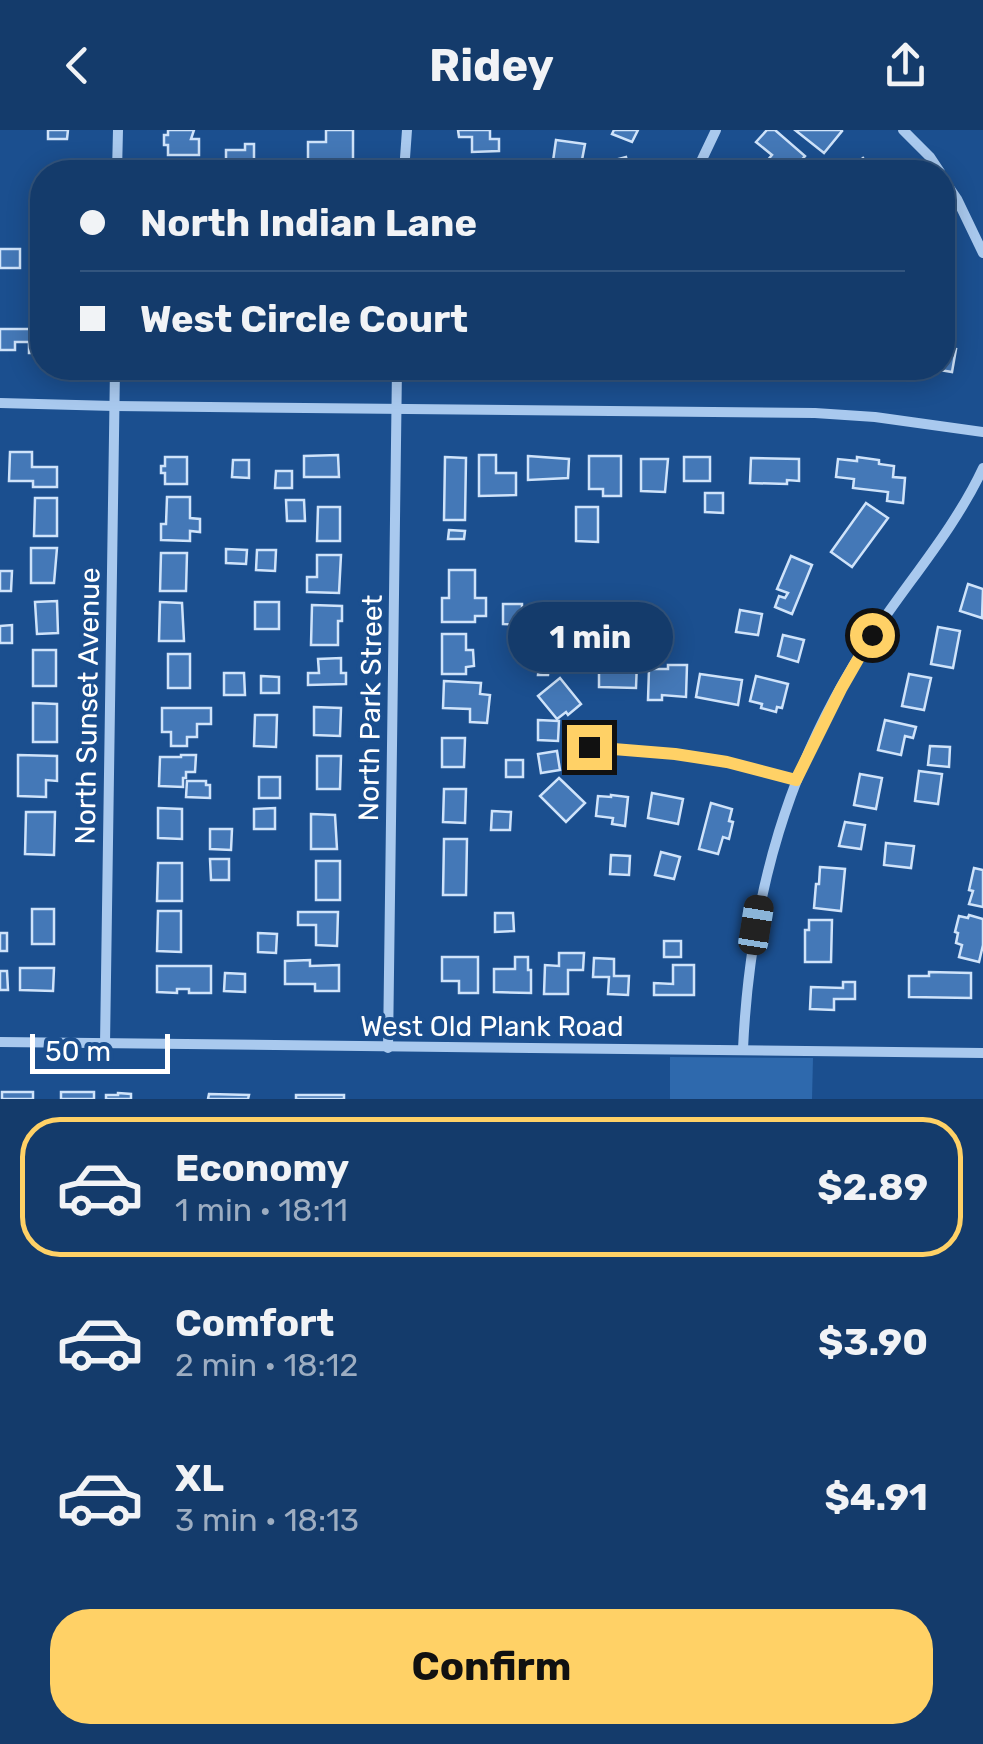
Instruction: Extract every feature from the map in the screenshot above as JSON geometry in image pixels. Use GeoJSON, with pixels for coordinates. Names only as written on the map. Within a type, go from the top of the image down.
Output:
{"type":"FeatureCollection","features":[{"type":"Feature","properties":{"kind":"street"},"geometry":{"type":"LineString","coordinates":[[117,160],[118,130]]}},
{"type":"Feature","properties":{"kind":"street"},"geometry":{"type":"LineString","coordinates":[[405,160],[407,130]]}},
{"type":"Feature","properties":{"kind":"street"},"geometry":{"type":"LineString","coordinates":[[702,160],[716,130]]}},
{"type":"Feature","properties":{"kind":"street"},"geometry":{"type":"LineString","coordinates":[[904,130],[932,160]]}},
{"type":"Feature","properties":{"kind":"street"},"geometry":{"type":"LineString","coordinates":[[955,197],[983,254]]}},
{"type":"Feature","properties":{"kind":"street","name":"North Sunset Avenue"},"geometry":{"type":"LineString","coordinates":[[104,1045],[115,380]]}},
{"type":"Feature","properties":{"kind":"street","name":"North Park Street"},"geometry":{"type":"LineString","coordinates":[[388,1048],[396,380]]}},
{"type":"Feature","properties":{"kind":"street"},"geometry":{"type":"LineString","coordinates":[[0,403],[815,413],[983,432]]}},
{"type":"Feature","properties":{"kind":"street"},"geometry":{"type":"LineString","coordinates":[[744,1050],[746,992],[762,892],[778,827],[796,780],[864,648],[948,528],[983,468]]}},
{"type":"Feature","properties":{"kind":"street"},"geometry":{"type":"LineString","coordinates":[[589,747],[727,762],[796,780]]}},
{"type":"Feature","properties":{"kind":"street","name":"West Old Plank Road"},"geometry":{"type":"LineString","coordinates":[[0,1042],[983,1053]]}},
{"type":"Feature","properties":{"kind":"shaded area"},"geometry":{"type":"Polygon","coordinates":[[[670,1057],[813,1058],[812,1099],[670,1099],[670,1057]]]}},
{"type":"Feature","properties":{"kind":"building"},"geometry":{"type":"Polygon","coordinates":[[[48,130],[68,130],[67,139],[48,139],[48,130]]]}},
{"type":"Feature","properties":{"kind":"building"},"geometry":{"type":"Polygon","coordinates":[[[168,130],[194,130],[191,139],[199,139],[199,155],[168,155],[164,135],[168,135],[168,130]]]}},
{"type":"Feature","properties":{"kind":"building"},"geometry":{"type":"Polygon","coordinates":[[[326,130],[353,130],[353,160],[308,160],[308,142],[326,142],[326,130]]]}},
{"type":"Feature","properties":{"kind":"building"},"geometry":{"type":"Polygon","coordinates":[[[458,130],[490,130],[490,139],[499,139],[499,151],[472,152],[472,137],[459,137],[458,130]]]}},
{"type":"Feature","properties":{"kind":"building"},"geometry":{"type":"Polygon","coordinates":[[[614,130],[638,130],[632,142],[612,134],[614,130]]]}},
{"type":"Feature","properties":{"kind":"building"},"geometry":{"type":"Polygon","coordinates":[[[767,130],[775,130],[805,156],[802,160],[768,160],[772,155],[756,142],[767,130]]]}},
{"type":"Feature","properties":{"kind":"building"},"geometry":{"type":"Polygon","coordinates":[[[795,130],[841,130],[842,131],[824,153],[795,130]]]}},
{"type":"Feature","properties":{"kind":"building"},"geometry":{"type":"Polygon","coordinates":[[[556,140],[585,144],[582,160],[553,160],[556,140]]]}},
{"type":"Feature","properties":{"kind":"building"},"geometry":{"type":"Polygon","coordinates":[[[245,144],[254,144],[254,160],[226,160],[226,150],[245,150],[245,144]]]}},
{"type":"Feature","properties":{"kind":"building"},"geometry":{"type":"Polygon","coordinates":[[[0,249],[20,249],[20,268],[0,268],[0,249]]]}},
{"type":"Feature","properties":{"kind":"building"},"geometry":{"type":"Polygon","coordinates":[[[0,329],[30,329],[30,353],[29,342],[15,342],[15,350],[0,350],[0,329]]]}},
{"type":"Feature","properties":{"kind":"building"},"geometry":{"type":"Polygon","coordinates":[[[10,452],[32,452],[32,467],[57,467],[57,487],[9,481],[10,452]]]}},
{"type":"Feature","properties":{"kind":"building"},"geometry":{"type":"Polygon","coordinates":[[[338,455],[339,477],[304,477],[304,456],[338,455]]]}},
{"type":"Feature","properties":{"kind":"building"},"geometry":{"type":"Polygon","coordinates":[[[479,455],[496,455],[496,473],[516,473],[516,495],[479,496],[479,455]]]}},
{"type":"Feature","properties":{"kind":"building"},"geometry":{"type":"Polygon","coordinates":[[[528,456],[569,459],[568,478],[528,480],[528,456]]]}},
{"type":"Feature","properties":{"kind":"building"},"geometry":{"type":"Polygon","coordinates":[[[589,456],[621,456],[621,496],[603,496],[603,489],[589,489],[589,456]]]}},
{"type":"Feature","properties":{"kind":"building"},"geometry":{"type":"Polygon","coordinates":[[[165,457],[187,457],[187,484],[165,484],[161,466],[165,466],[165,457]]]}},
{"type":"Feature","properties":{"kind":"building"},"geometry":{"type":"Polygon","coordinates":[[[445,457],[466,458],[465,520],[444,520],[445,457]]]}},
{"type":"Feature","properties":{"kind":"building"},"geometry":{"type":"Polygon","coordinates":[[[684,457],[710,457],[710,481],[684,481],[684,457]]]}},
{"type":"Feature","properties":{"kind":"building"},"geometry":{"type":"Polygon","coordinates":[[[857,457],[894,466],[893,477],[905,478],[903,503],[887,501],[888,492],[853,488],[854,479],[836,477],[838,459],[857,461],[857,457]]]}},
{"type":"Feature","properties":{"kind":"building"},"geometry":{"type":"Polygon","coordinates":[[[751,458],[799,459],[799,481],[750,483],[751,458]]]}},
{"type":"Feature","properties":{"kind":"building"},"geometry":{"type":"Polygon","coordinates":[[[641,459],[668,459],[665,492],[641,491],[641,459]]]}},
{"type":"Feature","properties":{"kind":"building"},"geometry":{"type":"Polygon","coordinates":[[[233,460],[249,460],[249,478],[232,477],[233,460]]]}},
{"type":"Feature","properties":{"kind":"building"},"geometry":{"type":"Polygon","coordinates":[[[276,471],[292,471],[292,488],[275,488],[276,471]]]}},
{"type":"Feature","properties":{"kind":"building"},"geometry":{"type":"Polygon","coordinates":[[[705,493],[723,493],[723,513],[705,512],[705,493]]]}},
{"type":"Feature","properties":{"kind":"building"},"geometry":{"type":"Polygon","coordinates":[[[167,497],[190,497],[190,518],[200,519],[200,532],[190,531],[190,541],[161,540],[167,497]]]}},
{"type":"Feature","properties":{"kind":"building"},"geometry":{"type":"Polygon","coordinates":[[[35,498],[57,498],[57,536],[34,536],[35,498]]]}},
{"type":"Feature","properties":{"kind":"building"},"geometry":{"type":"Polygon","coordinates":[[[286,500],[304,500],[305,521],[287,521],[286,500]]]}},
{"type":"Feature","properties":{"kind":"building"},"geometry":{"type":"Polygon","coordinates":[[[866,503],[888,518],[852,567],[831,552],[866,503]]]}},
{"type":"Feature","properties":{"kind":"building"},"geometry":{"type":"Polygon","coordinates":[[[318,507],[340,507],[340,541],[317,541],[318,507]]]}},
{"type":"Feature","properties":{"kind":"building"},"geometry":{"type":"Polygon","coordinates":[[[576,507],[598,507],[598,542],[576,541],[576,507]]]}},
{"type":"Feature","properties":{"kind":"building"},"geometry":{"type":"Polygon","coordinates":[[[449,530],[465,531],[464,539],[448,539],[449,530]]]}},
{"type":"Feature","properties":{"kind":"building"},"geometry":{"type":"Polygon","coordinates":[[[31,548],[57,548],[54,583],[31,583],[31,548]]]}},
{"type":"Feature","properties":{"kind":"building"},"geometry":{"type":"Polygon","coordinates":[[[226,549],[247,550],[246,564],[226,563],[226,549]]]}},
{"type":"Feature","properties":{"kind":"building"},"geometry":{"type":"Polygon","coordinates":[[[257,550],[276,550],[275,571],[256,570],[257,550]]]}},
{"type":"Feature","properties":{"kind":"building"},"geometry":{"type":"Polygon","coordinates":[[[161,553],[187,553],[186,591],[160,591],[161,553]]]}},
{"type":"Feature","properties":{"kind":"building"},"geometry":{"type":"Polygon","coordinates":[[[317,555],[341,555],[339,593],[307,592],[307,577],[317,577],[317,555]]]}},
{"type":"Feature","properties":{"kind":"building"},"geometry":{"type":"Polygon","coordinates":[[[791,556],[812,565],[792,614],[775,607],[779,596],[785,598],[788,593],[777,589],[791,556]]]}},
{"type":"Feature","properties":{"kind":"building"},"geometry":{"type":"Polygon","coordinates":[[[449,570],[475,570],[475,598],[486,598],[486,616],[475,616],[475,622],[442,622],[442,598],[449,598],[449,570]]]}},
{"type":"Feature","properties":{"kind":"building"},"geometry":{"type":"Polygon","coordinates":[[[0,571],[12,571],[11,591],[0,591],[0,571]]]}},
{"type":"Feature","properties":{"kind":"building"},"geometry":{"type":"Polygon","coordinates":[[[968,584],[983,589],[982,618],[960,611],[968,584]]]}},
{"type":"Feature","properties":{"kind":"building"},"geometry":{"type":"Polygon","coordinates":[[[57,601],[58,633],[37,634],[35,602],[57,601]]]}},
{"type":"Feature","properties":{"kind":"building"},"geometry":{"type":"Polygon","coordinates":[[[160,602],[182,603],[184,641],[159,641],[160,602]]]}},
{"type":"Feature","properties":{"kind":"building"},"geometry":{"type":"Polygon","coordinates":[[[255,602],[279,602],[279,629],[255,629],[255,602]]]}},
{"type":"Feature","properties":{"kind":"building"},"geometry":{"type":"Polygon","coordinates":[[[503,604],[522,604],[522,617],[532,618],[532,625],[503,624],[503,604]]]}},
{"type":"Feature","properties":{"kind":"building"},"geometry":{"type":"Polygon","coordinates":[[[312,605],[342,606],[338,645],[311,645],[312,605]]]}},
{"type":"Feature","properties":{"kind":"building"},"geometry":{"type":"Polygon","coordinates":[[[740,610],[762,614],[758,635],[736,632],[740,610]]]}},
{"type":"Feature","properties":{"kind":"building"},"geometry":{"type":"Polygon","coordinates":[[[647,619],[667,619],[667,640],[647,640],[647,619]]]}},
{"type":"Feature","properties":{"kind":"building"},"geometry":{"type":"Polygon","coordinates":[[[12,625],[12,643],[0,643],[0,626],[12,625]]]}},
{"type":"Feature","properties":{"kind":"building"},"geometry":{"type":"Polygon","coordinates":[[[938,627],[960,631],[953,668],[931,664],[938,627]]]}},
{"type":"Feature","properties":{"kind":"building"},"geometry":{"type":"Polygon","coordinates":[[[525,628],[533,628],[533,642],[524,641],[525,628]]]}},
{"type":"Feature","properties":{"kind":"building"},"geometry":{"type":"Polygon","coordinates":[[[442,634],[466,634],[466,650],[473,650],[474,666],[466,667],[466,674],[442,674],[442,634]]]}},
{"type":"Feature","properties":{"kind":"building"},"geometry":{"type":"Polygon","coordinates":[[[783,635],[804,640],[798,662],[778,656],[783,635]]]}},
{"type":"Feature","properties":{"kind":"building"},"geometry":{"type":"Polygon","coordinates":[[[33,650],[56,650],[56,686],[33,686],[33,650]]]}},
{"type":"Feature","properties":{"kind":"building"},"geometry":{"type":"Polygon","coordinates":[[[168,654],[190,654],[190,688],[168,688],[168,654]]]}},
{"type":"Feature","properties":{"kind":"building"},"geometry":{"type":"Polygon","coordinates":[[[341,658],[346,684],[308,685],[308,673],[319,673],[318,659],[341,658]]]}},
{"type":"Feature","properties":{"kind":"building"},"geometry":{"type":"Polygon","coordinates":[[[599,661],[637,662],[636,688],[599,687],[599,661]]]}},
{"type":"Feature","properties":{"kind":"building"},"geometry":{"type":"Polygon","coordinates":[[[539,665],[549,666],[548,675],[538,675],[539,665]]]}},
{"type":"Feature","properties":{"kind":"building"},"geometry":{"type":"Polygon","coordinates":[[[668,665],[687,665],[686,697],[662,695],[662,700],[648,700],[649,669],[668,669],[668,665]]]}},
{"type":"Feature","properties":{"kind":"building"},"geometry":{"type":"Polygon","coordinates":[[[224,673],[244,673],[245,695],[224,695],[224,673]]]}},
{"type":"Feature","properties":{"kind":"building"},"geometry":{"type":"Polygon","coordinates":[[[700,674],[742,680],[738,705],[696,697],[700,674]]]}},
{"type":"Feature","properties":{"kind":"building"},"geometry":{"type":"Polygon","coordinates":[[[909,674],[931,678],[924,710],[902,706],[909,674]]]}},
{"type":"Feature","properties":{"kind":"building"},"geometry":{"type":"Polygon","coordinates":[[[261,676],[279,677],[279,693],[261,693],[261,676]]]}},
{"type":"Feature","properties":{"kind":"building"},"geometry":{"type":"Polygon","coordinates":[[[756,676],[788,684],[782,708],[777,707],[776,712],[750,701],[756,676]]]}},
{"type":"Feature","properties":{"kind":"building"},"geometry":{"type":"Polygon","coordinates":[[[560,678],[581,704],[557,719],[538,696],[560,678]]]}},
{"type":"Feature","properties":{"kind":"building"},"geometry":{"type":"Polygon","coordinates":[[[444,681],[481,683],[480,694],[490,695],[487,723],[470,722],[470,709],[443,708],[444,681]]]}},
{"type":"Feature","properties":{"kind":"building"},"geometry":{"type":"Polygon","coordinates":[[[33,703],[57,704],[57,742],[33,742],[33,703]]]}},
{"type":"Feature","properties":{"kind":"building"},"geometry":{"type":"Polygon","coordinates":[[[314,707],[341,708],[340,736],[314,735],[314,707]]]}},
{"type":"Feature","properties":{"kind":"building"},"geometry":{"type":"Polygon","coordinates":[[[162,708],[211,708],[211,724],[197,724],[197,737],[187,737],[187,746],[171,746],[171,732],[162,732],[162,708]]]}},
{"type":"Feature","properties":{"kind":"building"},"geometry":{"type":"Polygon","coordinates":[[[255,715],[277,715],[276,747],[254,746],[255,715]]]}},
{"type":"Feature","properties":{"kind":"building"},"geometry":{"type":"Polygon","coordinates":[[[538,720],[559,721],[558,741],[538,740],[538,720]]]}},
{"type":"Feature","properties":{"kind":"building"},"geometry":{"type":"Polygon","coordinates":[[[885,720],[916,727],[913,738],[905,736],[901,755],[878,750],[885,720]]]}},
{"type":"Feature","properties":{"kind":"building"},"geometry":{"type":"Polygon","coordinates":[[[442,738],[465,738],[464,767],[442,767],[442,738]]]}},
{"type":"Feature","properties":{"kind":"building"},"geometry":{"type":"Polygon","coordinates":[[[930,746],[950,747],[949,767],[928,765],[930,746]]]}},
{"type":"Feature","properties":{"kind":"building"},"geometry":{"type":"Polygon","coordinates":[[[557,751],[560,770],[541,773],[538,754],[557,751]]]}},
{"type":"Feature","properties":{"kind":"building"},"geometry":{"type":"Polygon","coordinates":[[[18,755],[57,756],[57,781],[46,780],[46,797],[18,796],[18,755]]]}},
{"type":"Feature","properties":{"kind":"building"},"geometry":{"type":"Polygon","coordinates":[[[196,755],[195,772],[186,772],[183,787],[159,786],[160,757],[196,755]]]}},
{"type":"Feature","properties":{"kind":"building"},"geometry":{"type":"Polygon","coordinates":[[[317,756],[341,756],[340,789],[317,789],[317,756]]]}},
{"type":"Feature","properties":{"kind":"building"},"geometry":{"type":"Polygon","coordinates":[[[506,760],[523,760],[523,777],[506,777],[506,760]]]}},
{"type":"Feature","properties":{"kind":"building"},"geometry":{"type":"Polygon","coordinates":[[[919,771],[942,774],[938,804],[915,801],[919,771]]]}},
{"type":"Feature","properties":{"kind":"building"},"geometry":{"type":"Polygon","coordinates":[[[860,774],[882,778],[876,809],[854,805],[860,774]]]}},
{"type":"Feature","properties":{"kind":"building"},"geometry":{"type":"Polygon","coordinates":[[[259,777],[280,777],[280,798],[259,798],[259,777]]]}},
{"type":"Feature","properties":{"kind":"building"},"geometry":{"type":"Polygon","coordinates":[[[559,778],[585,803],[566,822],[540,796],[559,778]]]}},
{"type":"Feature","properties":{"kind":"building"},"geometry":{"type":"Polygon","coordinates":[[[187,781],[206,781],[210,798],[186,797],[187,781]]]}},
{"type":"Feature","properties":{"kind":"building"},"geometry":{"type":"Polygon","coordinates":[[[444,789],[466,789],[465,823],[443,822],[444,789]]]}},
{"type":"Feature","properties":{"kind":"building"},"geometry":{"type":"Polygon","coordinates":[[[652,793],[683,799],[678,824],[648,818],[652,793]]]}},
{"type":"Feature","properties":{"kind":"building"},"geometry":{"type":"Polygon","coordinates":[[[598,796],[628,797],[625,826],[612,824],[613,818],[596,816],[598,796]]]}},
{"type":"Feature","properties":{"kind":"building"},"geometry":{"type":"Polygon","coordinates":[[[711,803],[732,809],[729,839],[723,837],[718,854],[699,849],[711,803]]]}},
{"type":"Feature","properties":{"kind":"building"},"geometry":{"type":"Polygon","coordinates":[[[158,808],[182,809],[182,839],[158,838],[158,808]]]}},
{"type":"Feature","properties":{"kind":"building"},"geometry":{"type":"Polygon","coordinates":[[[275,808],[275,829],[254,829],[254,809],[275,808]]]}},
{"type":"Feature","properties":{"kind":"building"},"geometry":{"type":"Polygon","coordinates":[[[492,811],[511,812],[510,830],[491,830],[492,811]]]}},
{"type":"Feature","properties":{"kind":"building"},"geometry":{"type":"Polygon","coordinates":[[[26,812],[55,812],[54,855],[25,854],[26,812]]]}},
{"type":"Feature","properties":{"kind":"building"},"geometry":{"type":"Polygon","coordinates":[[[311,814],[335,815],[337,849],[311,849],[311,814]]]}},
{"type":"Feature","properties":{"kind":"building"},"geometry":{"type":"Polygon","coordinates":[[[845,822],[865,825],[861,849],[839,846],[845,822]]]}},
{"type":"Feature","properties":{"kind":"building"},"geometry":{"type":"Polygon","coordinates":[[[210,829],[232,829],[231,850],[210,849],[210,829]]]}},
{"type":"Feature","properties":{"kind":"building"},"geometry":{"type":"Polygon","coordinates":[[[444,839],[467,839],[466,895],[443,895],[444,839]]]}},
{"type":"Feature","properties":{"kind":"building"},"geometry":{"type":"Polygon","coordinates":[[[886,843],[914,846],[911,868],[884,865],[886,843]]]}},
{"type":"Feature","properties":{"kind":"building"},"geometry":{"type":"Polygon","coordinates":[[[661,852],[680,857],[674,879],[655,875],[661,852]]]}},
{"type":"Feature","properties":{"kind":"building"},"geometry":{"type":"Polygon","coordinates":[[[611,855],[630,856],[629,875],[610,874],[611,855]]]}},
{"type":"Feature","properties":{"kind":"building"},"geometry":{"type":"Polygon","coordinates":[[[210,859],[229,859],[229,880],[211,880],[210,859]]]}},
{"type":"Feature","properties":{"kind":"building"},"geometry":{"type":"Polygon","coordinates":[[[316,861],[340,861],[340,900],[316,900],[316,861]]]}},
{"type":"Feature","properties":{"kind":"building"},"geometry":{"type":"Polygon","coordinates":[[[158,863],[182,863],[182,901],[157,901],[158,863]]]}},
{"type":"Feature","properties":{"kind":"building"},"geometry":{"type":"Polygon","coordinates":[[[820,867],[845,869],[841,911],[814,908],[820,867]]]}},
{"type":"Feature","properties":{"kind":"building"},"geometry":{"type":"Polygon","coordinates":[[[974,868],[983,870],[983,907],[969,904],[974,868]]]}},
{"type":"Feature","properties":{"kind":"building"},"geometry":{"type":"Polygon","coordinates":[[[32,909],[54,909],[54,944],[32,944],[32,909]]]}},
{"type":"Feature","properties":{"kind":"building"},"geometry":{"type":"Polygon","coordinates":[[[158,911],[181,911],[181,952],[157,951],[158,911]]]}},
{"type":"Feature","properties":{"kind":"building"},"geometry":{"type":"Polygon","coordinates":[[[298,912],[338,912],[337,946],[316,945],[316,925],[298,925],[298,912]]]}},
{"type":"Feature","properties":{"kind":"building"},"geometry":{"type":"Polygon","coordinates":[[[495,913],[513,913],[514,931],[495,932],[495,913]]]}},
{"type":"Feature","properties":{"kind":"building"},"geometry":{"type":"Polygon","coordinates":[[[959,916],[983,919],[979,962],[959,957],[962,945],[956,943],[959,916]]]}},
{"type":"Feature","properties":{"kind":"building"},"geometry":{"type":"Polygon","coordinates":[[[809,920],[832,920],[831,962],[805,962],[805,930],[809,930],[809,920]]]}},
{"type":"Feature","properties":{"kind":"building"},"geometry":{"type":"Polygon","coordinates":[[[0,933],[7,933],[7,951],[0,951],[0,933]]]}},
{"type":"Feature","properties":{"kind":"building"},"geometry":{"type":"Polygon","coordinates":[[[258,933],[277,934],[276,953],[258,952],[258,933]]]}},
{"type":"Feature","properties":{"kind":"building"},"geometry":{"type":"Polygon","coordinates":[[[664,941],[681,941],[681,957],[664,957],[664,941]]]}},
{"type":"Feature","properties":{"kind":"building"},"geometry":{"type":"Polygon","coordinates":[[[559,953],[584,953],[583,970],[568,970],[568,994],[544,994],[545,965],[559,966],[559,953]]]}},
{"type":"Feature","properties":{"kind":"building"},"geometry":{"type":"Polygon","coordinates":[[[442,957],[478,957],[478,993],[459,993],[459,981],[442,981],[442,957]]]}},
{"type":"Feature","properties":{"kind":"building"},"geometry":{"type":"Polygon","coordinates":[[[515,957],[528,957],[531,993],[494,992],[494,969],[515,969],[515,957]]]}},
{"type":"Feature","properties":{"kind":"building"},"geometry":{"type":"Polygon","coordinates":[[[594,958],[614,959],[614,976],[629,976],[628,995],[608,994],[609,977],[593,977],[594,958]]]}},
{"type":"Feature","properties":{"kind":"building"},"geometry":{"type":"Polygon","coordinates":[[[310,960],[310,966],[339,965],[339,991],[315,991],[315,984],[285,984],[285,961],[310,960]]]}},
{"type":"Feature","properties":{"kind":"building"},"geometry":{"type":"Polygon","coordinates":[[[673,965],[694,965],[694,995],[654,995],[654,983],[673,984],[673,965]]]}},
{"type":"Feature","properties":{"kind":"building"},"geometry":{"type":"Polygon","coordinates":[[[157,966],[211,966],[211,993],[189,993],[189,989],[157,992],[157,966]]]}},
{"type":"Feature","properties":{"kind":"building"},"geometry":{"type":"Polygon","coordinates":[[[20,968],[54,968],[53,991],[20,990],[20,968]]]}},
{"type":"Feature","properties":{"kind":"building"},"geometry":{"type":"Polygon","coordinates":[[[0,971],[7,971],[8,990],[0,990],[0,971]]]}},
{"type":"Feature","properties":{"kind":"building"},"geometry":{"type":"Polygon","coordinates":[[[929,972],[971,973],[971,998],[909,997],[909,976],[929,976],[929,972]]]}},
{"type":"Feature","properties":{"kind":"building"},"geometry":{"type":"Polygon","coordinates":[[[225,973],[245,974],[245,992],[224,991],[225,973]]]}},
{"type":"Feature","properties":{"kind":"building"},"geometry":{"type":"Polygon","coordinates":[[[843,982],[855,982],[855,999],[834,999],[834,1010],[810,1009],[811,987],[843,988],[843,982]]]}},
{"type":"Feature","properties":{"kind":"building"},"geometry":{"type":"Polygon","coordinates":[[[2,1092],[33,1092],[33,1099],[2,1099],[2,1092]]]}},
{"type":"Feature","properties":{"kind":"building"},"geometry":{"type":"Polygon","coordinates":[[[61,1092],[94,1092],[94,1099],[61,1099],[61,1092]]]}},
{"type":"Feature","properties":{"kind":"building"},"geometry":{"type":"Polygon","coordinates":[[[131,1094],[131,1099],[106,1099],[106,1095],[131,1094]]]}},
{"type":"Feature","properties":{"kind":"building"},"geometry":{"type":"Polygon","coordinates":[[[209,1094],[249,1095],[248,1099],[208,1099],[209,1094]]]}},
{"type":"Feature","properties":{"kind":"building"},"geometry":{"type":"Polygon","coordinates":[[[296,1095],[344,1095],[344,1099],[296,1099],[296,1095]]]}},
{"type":"Feature","properties":{"kind":"route"},"geometry":{"type":"LineString","coordinates":[[589,747],[727,762],[796,780],[872,635]]}}]}
